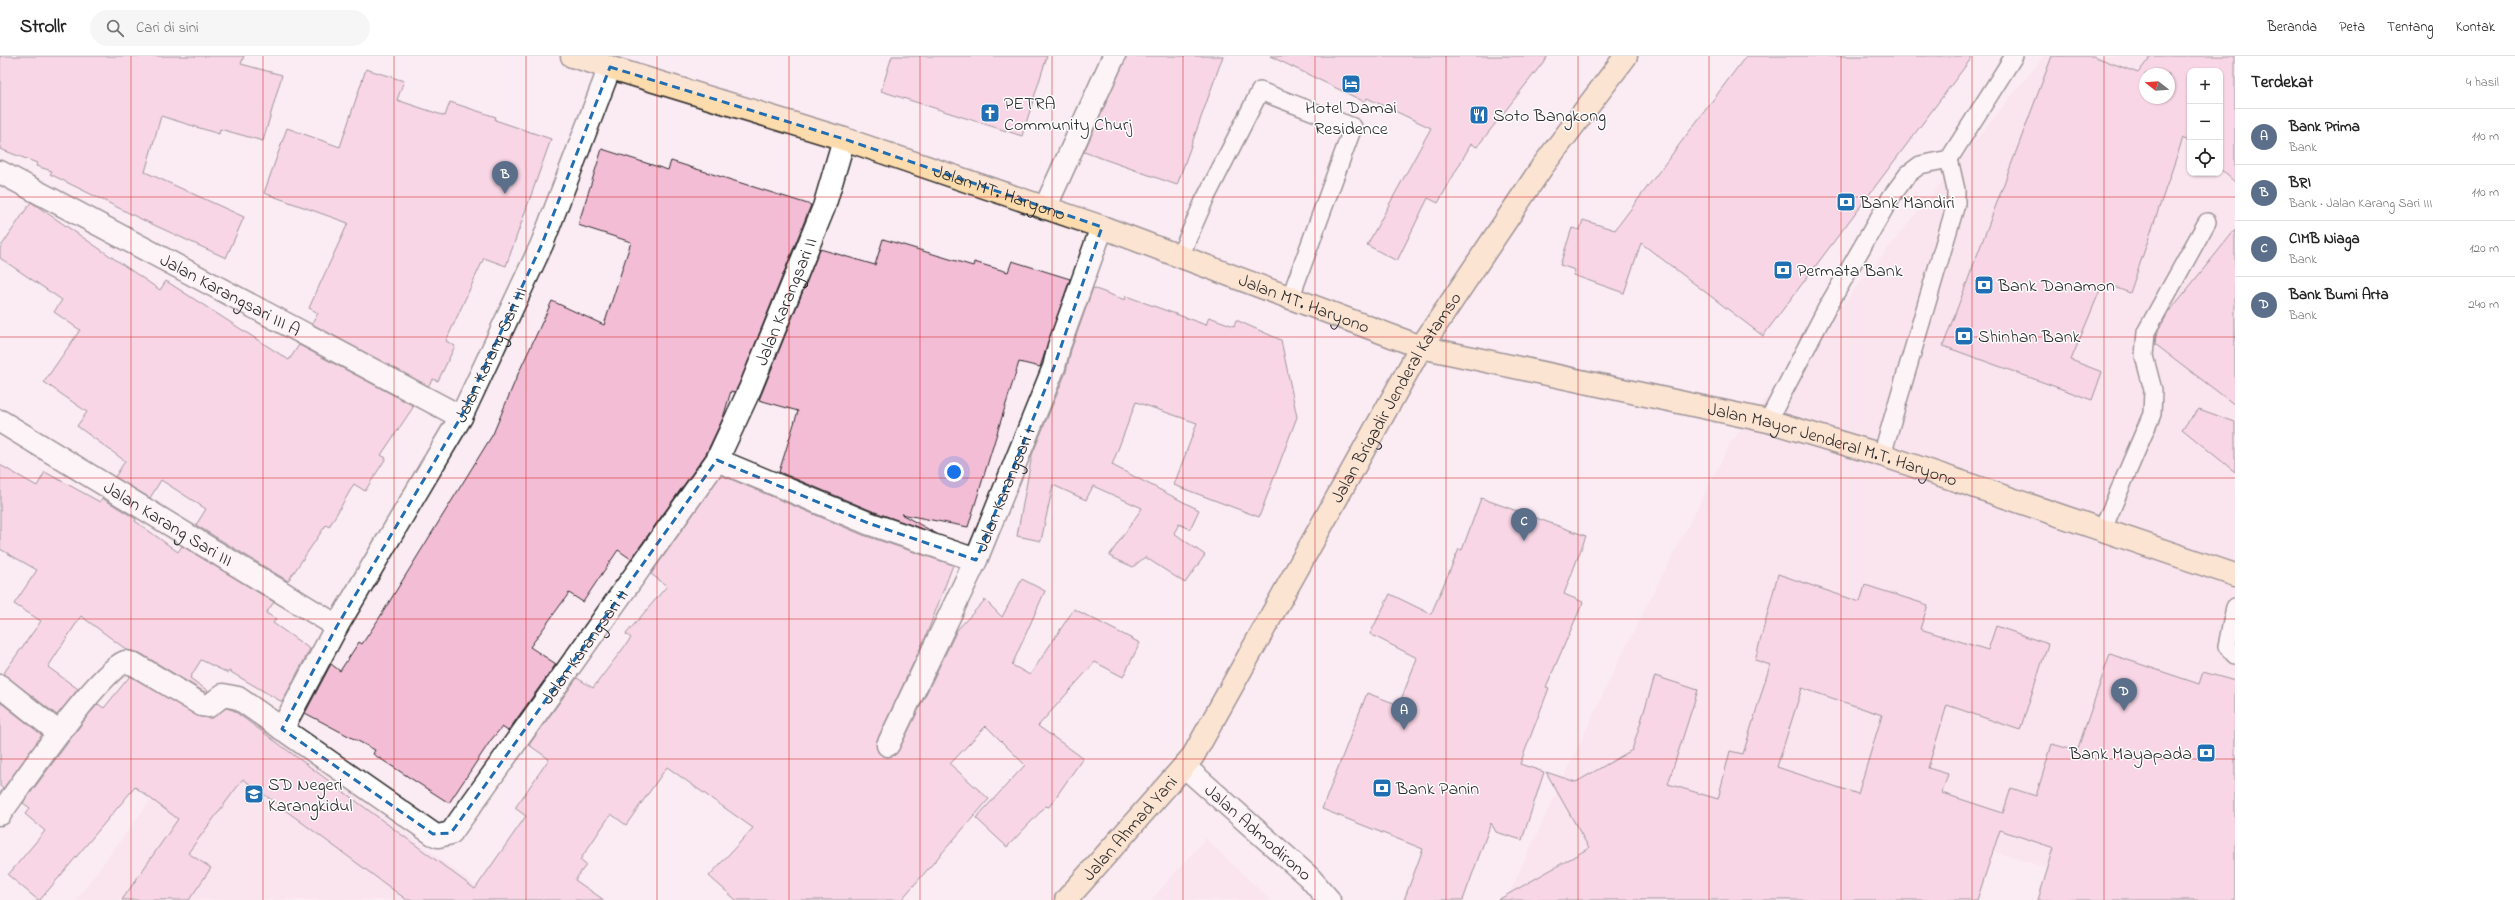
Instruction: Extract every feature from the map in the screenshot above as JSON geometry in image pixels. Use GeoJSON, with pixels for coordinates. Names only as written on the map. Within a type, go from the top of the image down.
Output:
{"type":"FeatureCollection","features":[{"type":"Feature","properties":{"kind":"main road","name":"Jalan MT. Haryono"},"geometry":{"type":"LineString","coordinates":[[572,56],[844,139],[1102,227],[1291,296],[1421,346]]}},
{"type":"Feature","properties":{"kind":"main road","name":"Jalan Brigadir Jenderal Katamso"},"geometry":{"type":"LineString","coordinates":[[1189,762],[1421,346],[1542,167],[1626,56]]}},
{"type":"Feature","properties":{"kind":"main road","name":"Jalan Mayor Jenderal M.T. Haryono"},"geometry":{"type":"LineString","coordinates":[[1421,346],[1768,421],[1882,455],[2235,575]]}},
{"type":"Feature","properties":{"kind":"main road","name":"Jalan Ahmad Yani"},"geometry":{"type":"LineString","coordinates":[[1066,900],[1189,762]]}},
{"type":"Feature","properties":{"kind":"street"},"geometry":{"type":"LineString","coordinates":[[1045,208],[1114,56]]}},
{"type":"Feature","properties":{"kind":"street","name":"Jalan Karang Sari III"},"geometry":{"type":"LineString","coordinates":[[282,729],[337,626],[461,417],[542,244],[610,67]]}},
{"type":"Feature","properties":{"kind":"street","name":"Jalan Karangsari II"},"geometry":{"type":"LineString","coordinates":[[282,729],[433,834],[438,836],[451,833],[717,460],[750,389],[824,207],[844,139]]}},
{"type":"Feature","properties":{"kind":"street","name":"Jalan Karangsari III A"},"geometry":{"type":"LineString","coordinates":[[0,172],[461,417]]}},
{"type":"Feature","properties":{"kind":"street","name":"Jalan Karangsari I"},"geometry":{"type":"LineString","coordinates":[[888,744],[976,560],[1054,367],[1059,346],[1102,227]]}},
{"type":"Feature","properties":{"kind":"street","name":"Jalan Karang Sari III"},"geometry":{"type":"LineString","coordinates":[[0,421],[337,626]]}},
{"type":"Feature","properties":{"kind":"street"},"geometry":{"type":"LineString","coordinates":[[717,460],[868,523],[976,560]]}},
{"type":"Feature","properties":{"kind":"street"},"geometry":{"type":"LineString","coordinates":[[0,814],[59,733],[110,670],[126,662],[134,664],[202,705],[209,706],[224,695],[230,694],[282,729]]}},
{"type":"Feature","properties":{"kind":"street"},"geometry":{"type":"LineString","coordinates":[[0,686],[59,733]]}},
{"type":"Feature","properties":{"kind":"street","name":"Jalan Admodirono"},"geometry":{"type":"LineString","coordinates":[[1189,762],[1309,877],[1329,900]]}},
{"type":"Feature","properties":{"kind":"lane"},"geometry":{"type":"LineString","coordinates":[[1882,455],[1956,204],[1956,190],[1949,159],[2014,56]]}},
{"type":"Feature","properties":{"kind":"lane"},"geometry":{"type":"LineString","coordinates":[[1180,256],[1204,201],[1260,91],[1353,127],[1291,296]]}},
{"type":"Feature","properties":{"kind":"lane"},"geometry":{"type":"LineString","coordinates":[[1768,421],[1828,306],[1891,197],[1908,174],[1920,165],[1949,159]]}},
{"type":"Feature","properties":{"kind":"lane"},"geometry":{"type":"LineString","coordinates":[[2102,531],[2152,414],[2153,390],[2144,356],[2146,332],[2207,222]]}},
{"type":"Feature","properties":{"kind":"lane"},"geometry":{"type":"LineString","coordinates":[[2235,607],[2228,646],[2235,655]]}},
{"type":"Feature","properties":{"kind":"highlighted area"},"geometry":{"type":"Polygon","coordinates":[[[610,67],[844,139],[1102,227],[1054,367],[976,560],[868,523],[717,460],[451,833],[433,834],[282,729],[337,626],[461,417],[542,244],[610,67]]]}},
{"type":"Feature","properties":{"kind":"shaded area"},"geometry":{"type":"Polygon","coordinates":[[[2044,56],[2235,56],[2235,900],[2155,900],[1818,799],[1506,900],[1620,658],[1731,442],[2044,56]]]}},
{"type":"Feature","properties":{"kind":"shaded area","name":"SD Negeri Karangkidul"},"geometry":{"type":"Polygon","coordinates":[[[227,698],[480,889],[471,900],[76,900],[227,698]]]}},
{"type":"Feature","properties":{"kind":"shaded area"},"geometry":{"type":"Polygon","coordinates":[[[1206,839],[1270,900],[1151,900],[1206,839]]]}},
{"type":"Feature","properties":{"kind":"building"},"geometry":{"type":"Polygon","coordinates":[[[0,56],[244,56],[241,64],[282,75],[263,141],[220,129],[219,134],[161,116],[145,172],[244,217],[226,258],[141,219],[50,174],[52,171],[36,166],[37,163],[0,149],[0,56]]]}},
{"type":"Feature","properties":{"kind":"building","name":"PETRA Community Churj"},"geometry":{"type":"Polygon","coordinates":[[[892,56],[1047,56],[1022,136],[881,91],[892,56]]]}},
{"type":"Feature","properties":{"kind":"building"},"geometry":{"type":"Polygon","coordinates":[[[1126,56],[1223,56],[1177,185],[1084,152],[1126,56]]]}},
{"type":"Feature","properties":{"kind":"building"},"geometry":{"type":"Polygon","coordinates":[[[1270,56],[1548,56],[1477,147],[1471,144],[1438,203],[1428,198],[1397,261],[1367,245],[1431,128],[1367,98],[1365,102],[1270,56]]]}},
{"type":"Feature","properties":{"kind":"building"},"geometry":{"type":"Polygon","coordinates":[[[1746,56],[1973,56],[1763,336],[1641,243],[1624,293],[1573,275],[1575,270],[1560,265],[1572,228],[1580,230],[1583,220],[1615,230],[1746,56]]]}},
{"type":"Feature","properties":{"kind":"building"},"geometry":{"type":"Polygon","coordinates":[[[2052,56],[2093,56],[2138,73],[2139,72],[2139,104],[2175,104],[2175,68],[2142,68],[2151,56],[2235,56],[2235,182],[2223,172],[2223,68],[2187,68],[2187,141],[2183,138],[2130,293],[2103,283],[2071,360],[2102,372],[2092,400],[1943,346],[2052,56]]]}},
{"type":"Feature","properties":{"kind":"building"},"geometry":{"type":"Polygon","coordinates":[[[366,69],[404,81],[397,100],[445,116],[450,102],[496,117],[495,120],[551,139],[506,266],[484,258],[446,341],[455,346],[438,381],[433,379],[428,386],[312,324],[318,313],[309,308],[348,223],[264,193],[287,128],[340,147],[366,69]]]}},
{"type":"Feature","properties":{"kind":"building"},"geometry":{"type":"Polygon","coordinates":[[[602,149],[668,170],[671,161],[811,205],[739,384],[735,392],[731,391],[723,418],[706,454],[631,559],[618,550],[583,602],[569,593],[530,647],[556,664],[508,731],[502,727],[491,740],[449,803],[373,754],[375,750],[305,713],[331,664],[340,671],[359,642],[362,644],[493,434],[518,374],[552,301],[604,325],[631,242],[578,225],[602,149]]]}},
{"type":"Feature","properties":{"kind":"building"},"geometry":{"type":"Polygon","coordinates":[[[31,202],[160,290],[166,281],[289,360],[299,345],[414,406],[381,455],[386,458],[365,491],[354,484],[329,527],[326,525],[288,581],[196,525],[206,509],[161,480],[150,498],[115,477],[125,461],[77,426],[87,412],[44,382],[80,330],[54,312],[62,300],[0,258],[0,248],[31,202]]]}},
{"type":"Feature","properties":{"kind":"building"},"geometry":{"type":"Polygon","coordinates":[[[2235,230],[2235,405],[2155,344],[2156,335],[2168,313],[2235,230]]]}},
{"type":"Feature","properties":{"kind":"building"},"geometry":{"type":"Polygon","coordinates":[[[883,239],[973,266],[974,262],[1008,272],[1012,261],[1070,279],[1040,367],[1019,362],[968,527],[901,514],[937,534],[872,511],[779,472],[798,411],[759,400],[820,249],[875,265],[883,239]]]}},
{"type":"Feature","properties":{"kind":"building"},"geometry":{"type":"Polygon","coordinates":[[[1093,288],[1125,300],[1126,296],[1206,325],[1209,317],[1234,326],[1236,320],[1281,340],[1297,417],[1259,517],[1174,485],[1197,423],[1136,402],[1112,465],[1199,510],[1190,529],[1179,524],[1174,533],[1205,555],[1185,583],[1145,557],[1133,567],[1109,556],[1142,508],[1093,486],[1086,500],[1053,485],[1041,541],[1017,536],[1032,455],[1066,372],[1071,350],[1093,288]]]}},
{"type":"Feature","properties":{"kind":"building"},"geometry":{"type":"Polygon","coordinates":[[[2199,409],[2235,422],[2235,472],[2182,429],[2199,409]]]}},
{"type":"Feature","properties":{"kind":"building"},"geometry":{"type":"Polygon","coordinates":[[[0,465],[37,486],[45,472],[100,502],[102,498],[136,519],[135,521],[178,552],[182,546],[274,602],[266,613],[276,619],[273,623],[310,649],[282,702],[229,671],[228,673],[201,660],[190,678],[208,691],[206,693],[140,653],[127,650],[81,616],[48,667],[78,689],[57,715],[3,674],[41,621],[14,604],[37,570],[0,549],[0,465]]]}},
{"type":"Feature","properties":{"kind":"building"},"geometry":{"type":"Polygon","coordinates":[[[721,475],[863,535],[953,565],[926,636],[877,740],[878,752],[883,756],[895,755],[899,750],[957,630],[985,600],[1002,617],[1022,579],[1045,591],[1012,665],[1030,675],[1074,609],[1140,643],[1123,677],[1095,662],[1038,726],[1083,758],[1049,807],[1046,806],[1007,847],[976,818],[1025,765],[986,726],[950,764],[989,799],[901,900],[736,900],[709,876],[753,828],[667,767],[626,825],[611,814],[580,860],[586,865],[575,880],[604,900],[407,900],[243,779],[188,853],[211,868],[189,900],[122,900],[178,819],[135,787],[40,900],[38,900],[8,875],[45,831],[25,814],[30,808],[23,803],[89,714],[98,704],[104,708],[130,676],[200,717],[212,718],[226,708],[233,710],[475,889],[526,816],[515,808],[549,759],[529,745],[577,678],[593,688],[631,638],[626,634],[667,586],[651,574],[721,475]]]}},
{"type":"Feature","properties":{"kind":"building"},"geometry":{"type":"Polygon","coordinates":[[[1481,498],[1586,536],[1564,594],[1583,602],[1546,687],[1549,688],[1520,764],[1544,772],[1522,840],[1496,832],[1491,823],[1463,900],[1404,900],[1423,849],[1322,809],[1367,693],[1399,705],[1417,658],[1370,634],[1390,594],[1431,614],[1459,549],[1462,550],[1481,498]]]}},
{"type":"Feature","properties":{"kind":"building"},"geometry":{"type":"Polygon","coordinates":[[[1778,574],[1860,602],[1865,585],[1928,605],[1920,629],[1988,650],[1996,626],[2048,644],[2020,730],[1947,705],[1928,768],[1948,774],[1942,793],[2003,813],[2011,788],[2036,796],[2052,744],[2077,751],[2110,654],[2199,684],[2203,672],[2235,681],[2235,900],[2038,900],[2054,848],[2000,830],[1977,900],[1498,900],[1589,848],[1546,772],[1576,782],[1632,750],[1655,676],[1698,690],[1668,784],[1718,799],[1730,751],[1743,754],[1770,665],[1755,660],[1778,574]],[[1802,688],[1777,767],[1858,794],[1882,715],[1802,688]]]}},
{"type":"Feature","properties":{"kind":"building"},"geometry":{"type":"Polygon","coordinates":[[[0,702],[42,735],[3,789],[0,786],[0,702]]]}},
{"type":"Feature","properties":{"kind":"place","name":"Hotel Damai Residence"},"geometry":{"type":"Point","coordinates":[1351,84]}},
{"type":"Feature","properties":{"kind":"place","name":"PETRA Community Churj"},"geometry":{"type":"Point","coordinates":[990,113]}},
{"type":"Feature","properties":{"kind":"place","name":"Soto Bangkong"},"geometry":{"type":"Point","coordinates":[1479,115]}},
{"type":"Feature","properties":{"kind":"place","name":"BRI"},"geometry":{"type":"Point","coordinates":[505,194]}},
{"type":"Feature","properties":{"kind":"place","name":"Bank Mandiri"},"geometry":{"type":"Point","coordinates":[1846,202]}},
{"type":"Feature","properties":{"kind":"place","name":"Permata Bank"},"geometry":{"type":"Point","coordinates":[1783,270]}},
{"type":"Feature","properties":{"kind":"place","name":"Bank Danamon"},"geometry":{"type":"Point","coordinates":[1984,285]}},
{"type":"Feature","properties":{"kind":"place","name":"Shinhan Bank"},"geometry":{"type":"Point","coordinates":[1964,336]}},
{"type":"Feature","properties":{"kind":"place","name":"CIMB Niaga"},"geometry":{"type":"Point","coordinates":[1524,541]}},
{"type":"Feature","properties":{"kind":"place","name":"Bank Bumi Arta"},"geometry":{"type":"Point","coordinates":[2124,711]}},
{"type":"Feature","properties":{"kind":"place","name":"Bank Prima"},"geometry":{"type":"Point","coordinates":[1404,730]}},
{"type":"Feature","properties":{"kind":"place","name":"Bank Mayapada"},"geometry":{"type":"Point","coordinates":[2206,753]}},
{"type":"Feature","properties":{"kind":"place","name":"Bank Panin"},"geometry":{"type":"Point","coordinates":[1382,788]}},
{"type":"Feature","properties":{"kind":"place","name":"SD Negeri Karangkidul"},"geometry":{"type":"Point","coordinates":[254,794]}}]}
